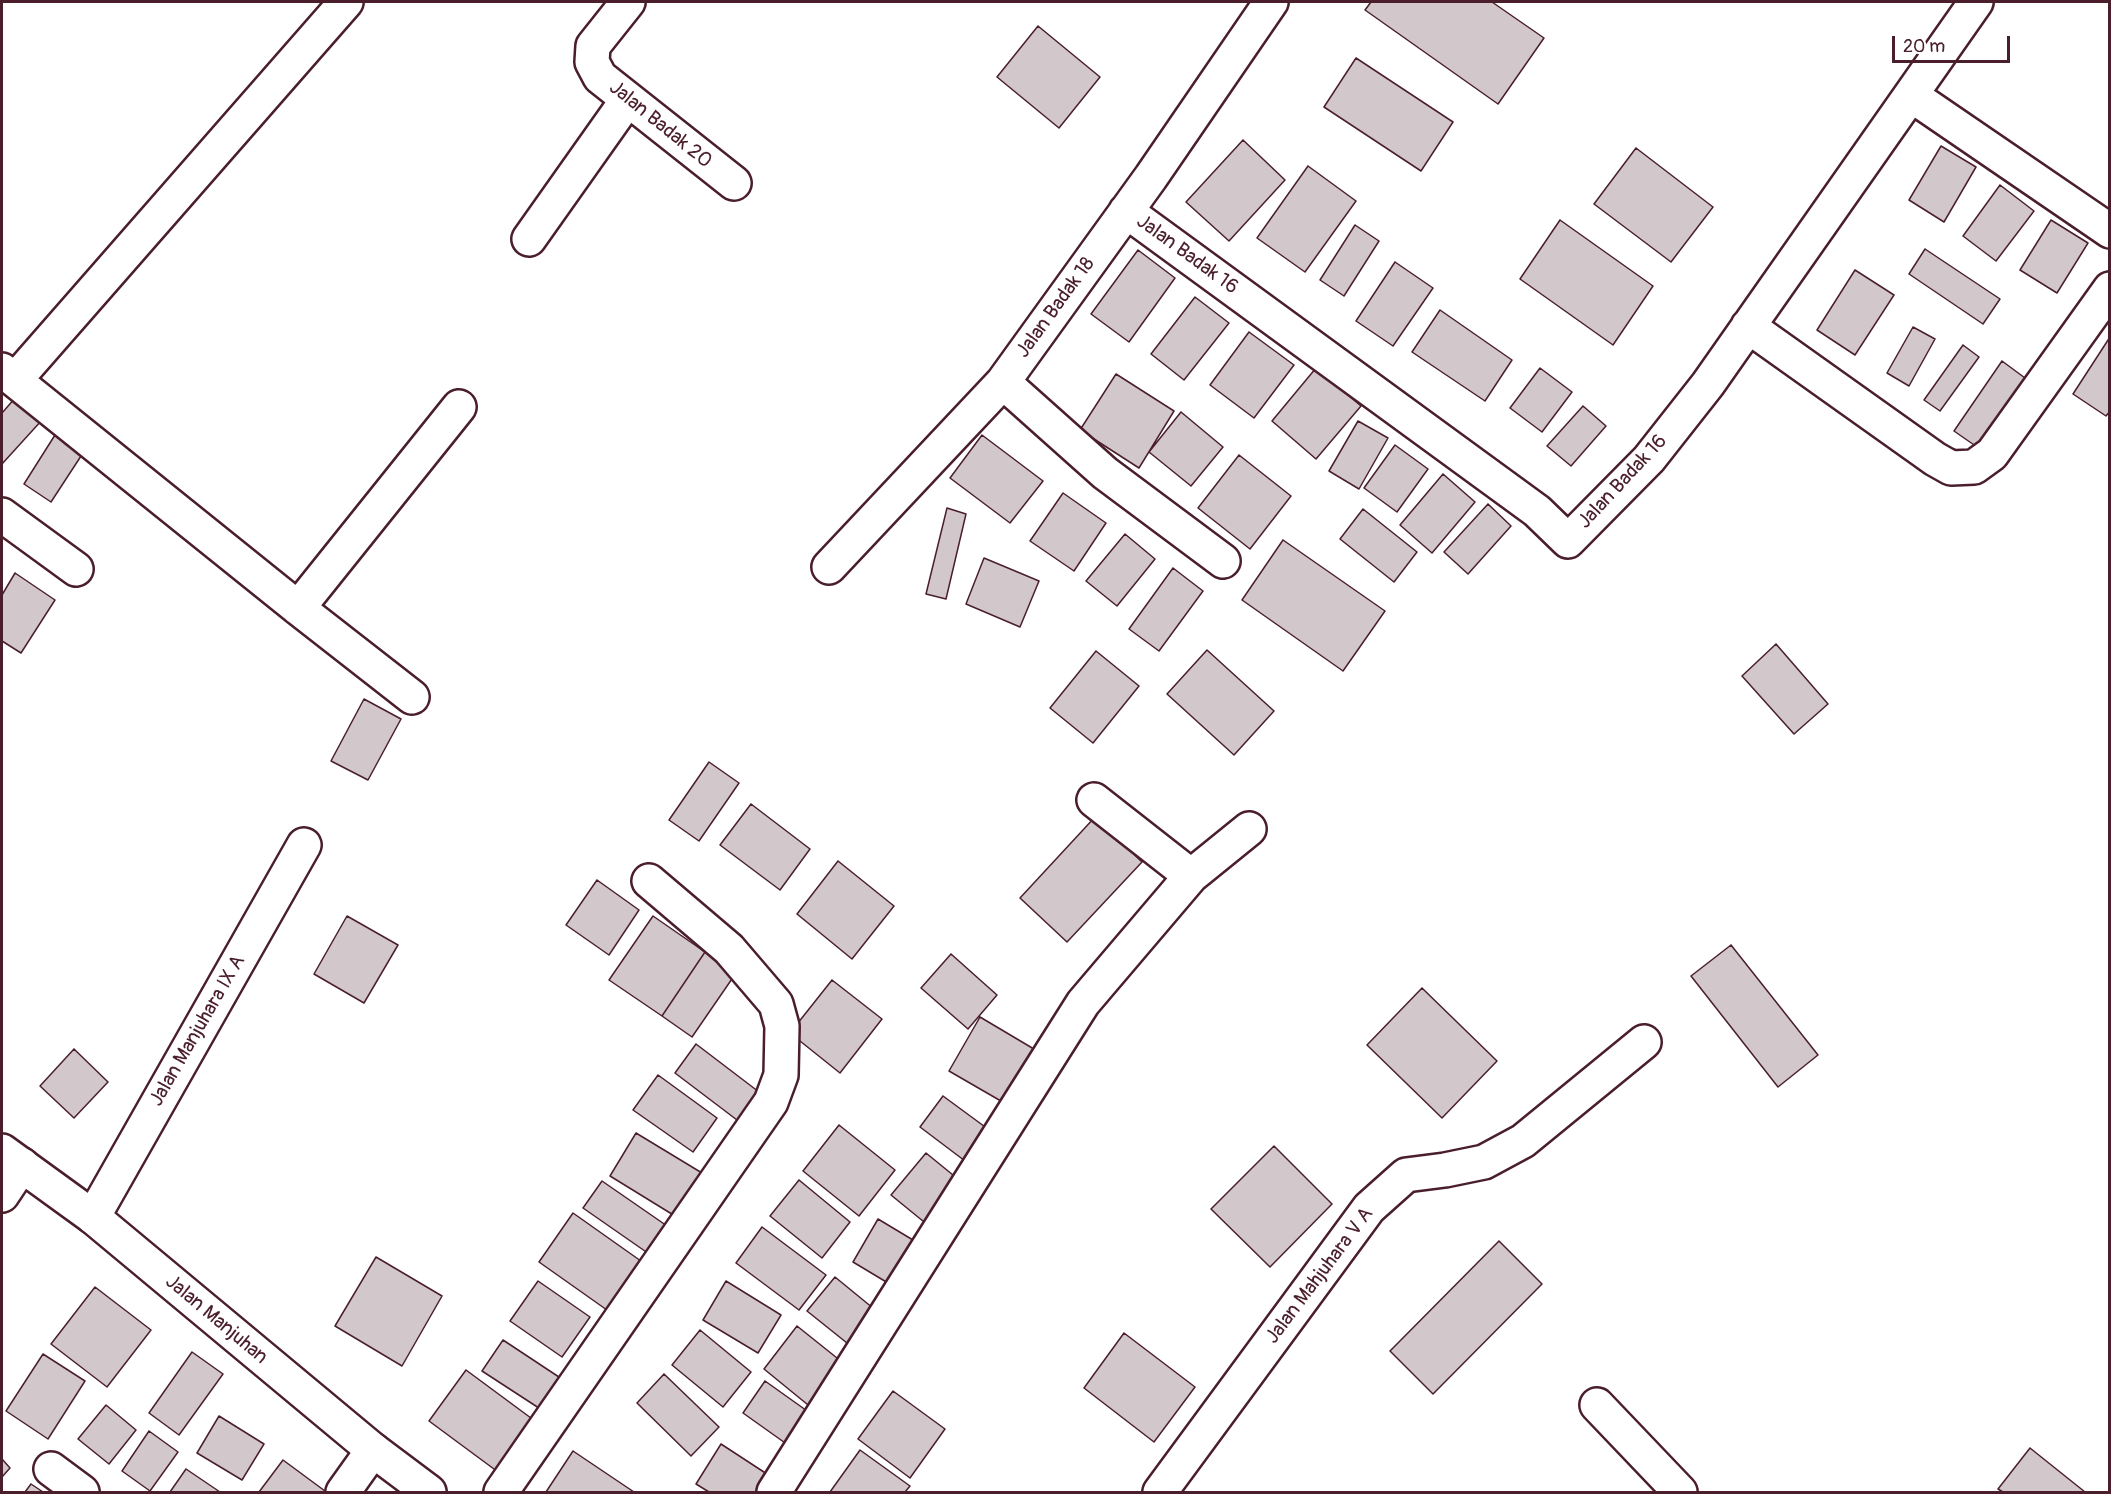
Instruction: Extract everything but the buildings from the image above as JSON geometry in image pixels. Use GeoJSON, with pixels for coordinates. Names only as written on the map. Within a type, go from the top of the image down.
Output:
{"type":"FeatureCollection","features":[{"type":"Feature","properties":{"kind":"street"},"geometry":{"type":"LineString","coordinates":[[346,2],[9,374],[297,608],[412,697]]}},
{"type":"Feature","properties":{"kind":"street","name":"Jalan Badak 20"},"geometry":{"type":"LineString","coordinates":[[628,2],[593,46],[592,62],[600,77],[734,183]]}},
{"type":"Feature","properties":{"kind":"street","name":"Jalan Badak 18"},"geometry":{"type":"LineString","coordinates":[[829,567],[1003,382],[1126,211],[1271,2]]}},
{"type":"Feature","properties":{"kind":"street","name":"Jalan Badak 16"},"geometry":{"type":"LineString","coordinates":[[1126,211],[1537,511],[1568,541],[1649,459],[1707,384],[1976,2]]}},
{"type":"Feature","properties":{"kind":"street"},"geometry":{"type":"LineString","coordinates":[[1911,95],[2109,231]]}},
{"type":"Feature","properties":{"kind":"street"},"geometry":{"type":"LineString","coordinates":[[529,239],[628,99]]}},
{"type":"Feature","properties":{"kind":"street"},"geometry":{"type":"LineString","coordinates":[[1748,326],[1935,459],[1951,468],[1974,466],[1992,454],[2109,289]]}},
{"type":"Feature","properties":{"kind":"street"},"geometry":{"type":"LineString","coordinates":[[1003,382],[1105,473],[1222,561]]}},
{"type":"Feature","properties":{"kind":"street"},"geometry":{"type":"LineString","coordinates":[[297,608],[459,407]]}},
{"type":"Feature","properties":{"kind":"street"},"geometry":{"type":"LineString","coordinates":[[2,515],[76,569]]}},
{"type":"Feature","properties":{"kind":"street"},"geometry":{"type":"LineString","coordinates":[[1094,800],[1191,876]]}},
{"type":"Feature","properties":{"kind":"street"},"geometry":{"type":"LineString","coordinates":[[774,1492],[1083,1003],[1191,876],[1249,829]]}},
{"type":"Feature","properties":{"kind":"street","name":"Jalan Manjuhara IX A"},"geometry":{"type":"LineString","coordinates":[[93,1217],[304,845]]}},
{"type":"Feature","properties":{"kind":"street"},"geometry":{"type":"LineString","coordinates":[[501,1492],[771,1102],[781,1075],[782,1026],[776,1004],[729,949],[648,881]]}},
{"type":"Feature","properties":{"kind":"street","name":"Jalan Mahjuhara V A"},"geometry":{"type":"LineString","coordinates":[[1160,1492],[1369,1208],[1406,1175],[1484,1162],[1522,1141],[1644,1042]]}},
{"type":"Feature","properties":{"kind":"street"},"geometry":{"type":"LineString","coordinates":[[2,1195],[12,1158]]}},
{"type":"Feature","properties":{"kind":"street","name":"Jalan Manjuhan"},"geometry":{"type":"LineString","coordinates":[[12,1158],[93,1217],[373,1450],[429,1492]]}},
{"type":"Feature","properties":{"kind":"street"},"geometry":{"type":"LineString","coordinates":[[1597,1405],[1680,1492]]}},
{"type":"Feature","properties":{"kind":"street"},"geometry":{"type":"LineString","coordinates":[[343,1492],[373,1450]]}},
{"type":"Feature","properties":{"kind":"street"},"geometry":{"type":"LineString","coordinates":[[51,1469],[82,1492]]}}]}
